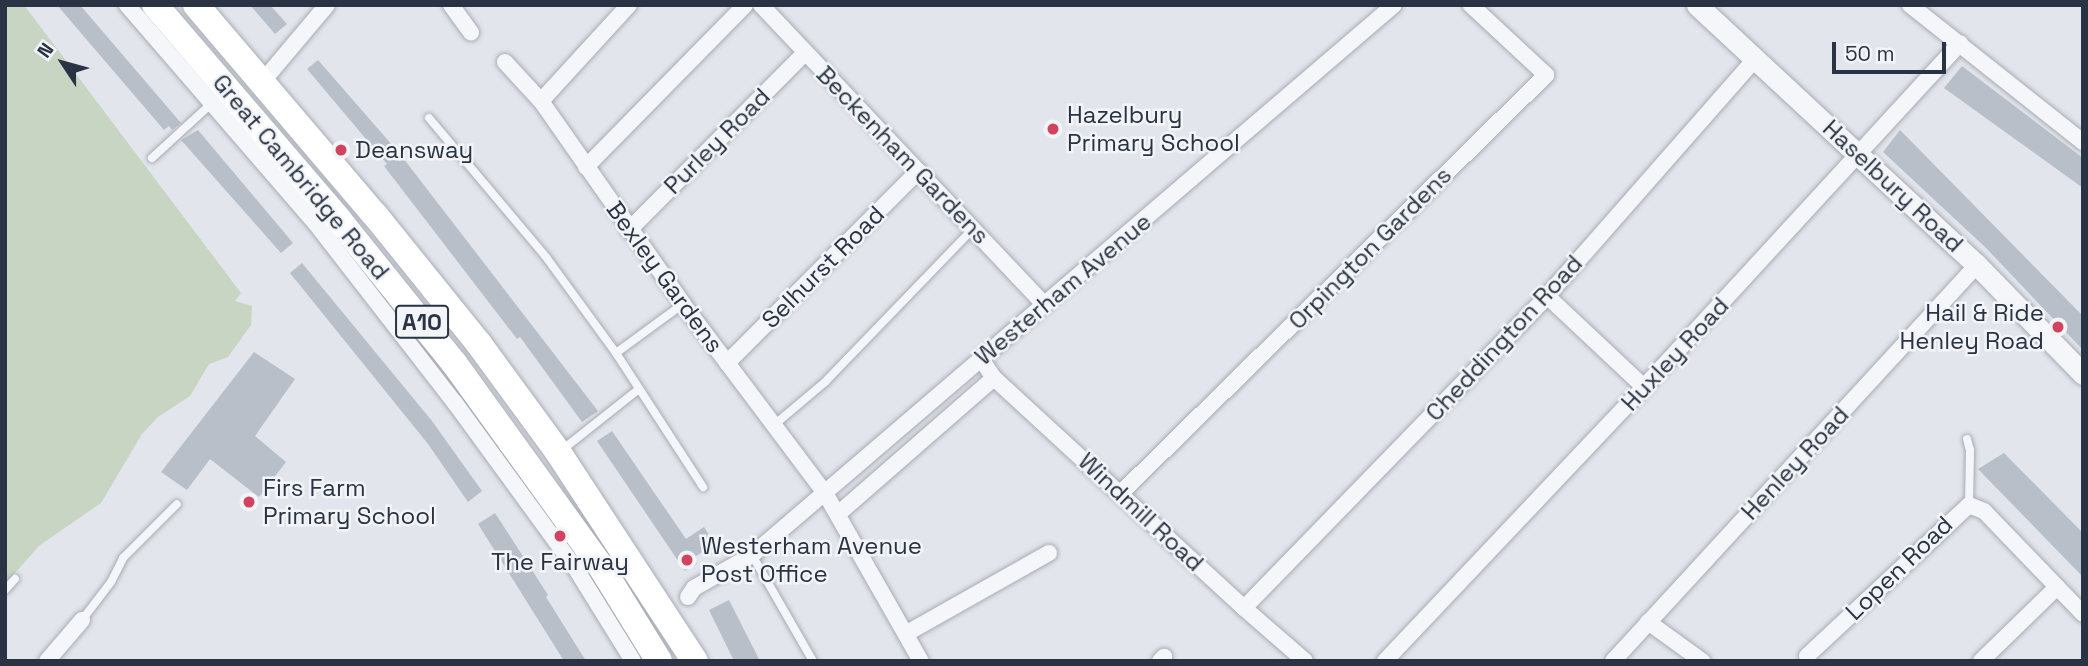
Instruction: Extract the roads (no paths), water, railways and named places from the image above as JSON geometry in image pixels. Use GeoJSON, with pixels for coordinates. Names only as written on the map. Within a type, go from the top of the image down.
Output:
{"type":"FeatureCollection","features":[{"type":"Feature","properties":{"kind":"highway","name":"Great Cambridge Road"},"geometry":{"type":"LineString","coordinates":[[155,5],[331,227],[454,363],[534,470],[601,567],[659,661]]}},
{"type":"Feature","properties":{"kind":"highway","name":"Great Cambridge Road"},"geometry":{"type":"LineString","coordinates":[[196,5],[423,273],[558,452],[695,661]]}},
{"type":"Feature","properties":{"kind":"street"},"geometry":{"type":"LineString","coordinates":[[127,5],[212,103],[331,227],[576,569],[633,661]]}},
{"type":"Feature","properties":{"kind":"street"},"geometry":{"type":"LineString","coordinates":[[263,81],[327,5]]}},
{"type":"Feature","properties":{"kind":"street"},"geometry":{"type":"LineString","coordinates":[[451,5],[471,33]]}},
{"type":"Feature","properties":{"kind":"street"},"geometry":{"type":"LineString","coordinates":[[541,102],[629,5]]}},
{"type":"Feature","properties":{"kind":"street"},"geometry":{"type":"LineString","coordinates":[[586,167],[745,5]]}},
{"type":"Feature","properties":{"kind":"street","name":"Beckenham Gardens"},"geometry":{"type":"LineString","coordinates":[[761,5],[1045,305]]}},
{"type":"Feature","properties":{"kind":"street","name":"Westerham Avenue"},"geometry":{"type":"LineString","coordinates":[[664,611],[717,585],[730,570],[752,555],[825,493],[1394,5]]}},
{"type":"Feature","properties":{"kind":"street","name":"Orpington Gardens"},"geometry":{"type":"LineString","coordinates":[[1121,493],[1546,75],[1471,5]]}},
{"type":"Feature","properties":{"kind":"street","name":"Haselbury Road"},"geometry":{"type":"LineString","coordinates":[[1697,5],[1978,265],[2083,374]]}},
{"type":"Feature","properties":{"kind":"street"},"geometry":{"type":"LineString","coordinates":[[1910,5],[2083,142]]}},
{"type":"Feature","properties":{"kind":"street","name":"Huxley Road"},"geometry":{"type":"LineString","coordinates":[[1385,661],[1644,387],[1960,43]]}},
{"type":"Feature","properties":{"kind":"street","name":"Purley Road"},"geometry":{"type":"LineString","coordinates":[[629,230],[805,52]]}},
{"type":"Feature","properties":{"kind":"street","name":"Cheddington Road"},"geometry":{"type":"LineString","coordinates":[[1244,608],[1547,296],[1755,59]]}},
{"type":"Feature","properties":{"kind":"street","name":"Bexley Gardens"},"geometry":{"type":"LineString","coordinates":[[505,62],[541,102],[629,230],[825,493],[920,661]]}},
{"type":"Feature","properties":{"kind":"street","name":"Selhurst Road"},"geometry":{"type":"LineString","coordinates":[[727,363],[918,171]]}},
{"type":"Feature","properties":{"kind":"street","name":"Henley Road"},"geometry":{"type":"LineString","coordinates":[[1612,661],[1978,265]]}},
{"type":"Feature","properties":{"kind":"street"},"geometry":{"type":"LineString","coordinates":[[1547,296],[1644,387]]}},
{"type":"Feature","properties":{"kind":"street","name":"Windmill Road"},"geometry":{"type":"LineString","coordinates":[[981,359],[994,378],[1305,661]]}},
{"type":"Feature","properties":{"kind":"street","name":"Westerham Avenue"},"geometry":{"type":"LineString","coordinates":[[838,514],[994,378]]}},
{"type":"Feature","properties":{"kind":"street"},"geometry":{"type":"LineString","coordinates":[[903,424],[918,444]]}},
{"type":"Feature","properties":{"kind":"street","name":"Lopen Road"},"geometry":{"type":"LineString","coordinates":[[1807,656],[1969,505],[1984,510],[2083,614]]}},
{"type":"Feature","properties":{"kind":"street"},"geometry":{"type":"LineString","coordinates":[[906,633],[1049,552]]}},
{"type":"Feature","properties":{"kind":"street"},"geometry":{"type":"LineString","coordinates":[[1981,661],[2057,587]]}},
{"type":"Feature","properties":{"kind":"street"},"geometry":{"type":"LineString","coordinates":[[47,661],[82,620]]}},
{"type":"Feature","properties":{"kind":"street"},"geometry":{"type":"LineString","coordinates":[[1648,622],[1702,661]]}},
{"type":"Feature","properties":{"kind":"lane"},"geometry":{"type":"LineString","coordinates":[[152,158],[212,103]]}},
{"type":"Feature","properties":{"kind":"lane"},"geometry":{"type":"LineString","coordinates":[[429,118],[546,257],[616,353],[703,487]]}},
{"type":"Feature","properties":{"kind":"lane"},"geometry":{"type":"LineString","coordinates":[[774,425],[851,356],[973,229]]}},
{"type":"Feature","properties":{"kind":"lane"},"geometry":{"type":"LineString","coordinates":[[616,353],[683,304]]}},
{"type":"Feature","properties":{"kind":"lane"},"geometry":{"type":"LineString","coordinates":[[558,452],[639,389]]}},
{"type":"Feature","properties":{"kind":"lane"},"geometry":{"type":"LineString","coordinates":[[1966,439],[1970,450],[1969,505]]}},
{"type":"Feature","properties":{"kind":"lane"},"geometry":{"type":"LineString","coordinates":[[82,620],[111,582],[123,558],[177,504]]}},
{"type":"Feature","properties":{"kind":"lane"},"geometry":{"type":"LineString","coordinates":[[752,555],[813,661]]}},
{"type":"Feature","properties":{"kind":"lane"},"geometry":{"type":"LineString","coordinates":[[5,590],[15,579]]}},
{"type":"Feature","properties":{"kind":"place","name":"Hazelbury Primary School"},"geometry":{"type":"Point","coordinates":[1053,129]}},
{"type":"Feature","properties":{"kind":"place","name":"Deansway"},"geometry":{"type":"Point","coordinates":[341,150]}},
{"type":"Feature","properties":{"kind":"place","name":"Hail & Ride Henley Road"},"geometry":{"type":"Point","coordinates":[2058,327]}},
{"type":"Feature","properties":{"kind":"place","name":"Firs Farm Primary School"},"geometry":{"type":"Point","coordinates":[249,502]}},
{"type":"Feature","properties":{"kind":"place","name":"The Fairway"},"geometry":{"type":"Point","coordinates":[560,536]}},
{"type":"Feature","properties":{"kind":"place","name":"Westerham Avenue Post Office"},"geometry":{"type":"Point","coordinates":[687,560]}}]}
